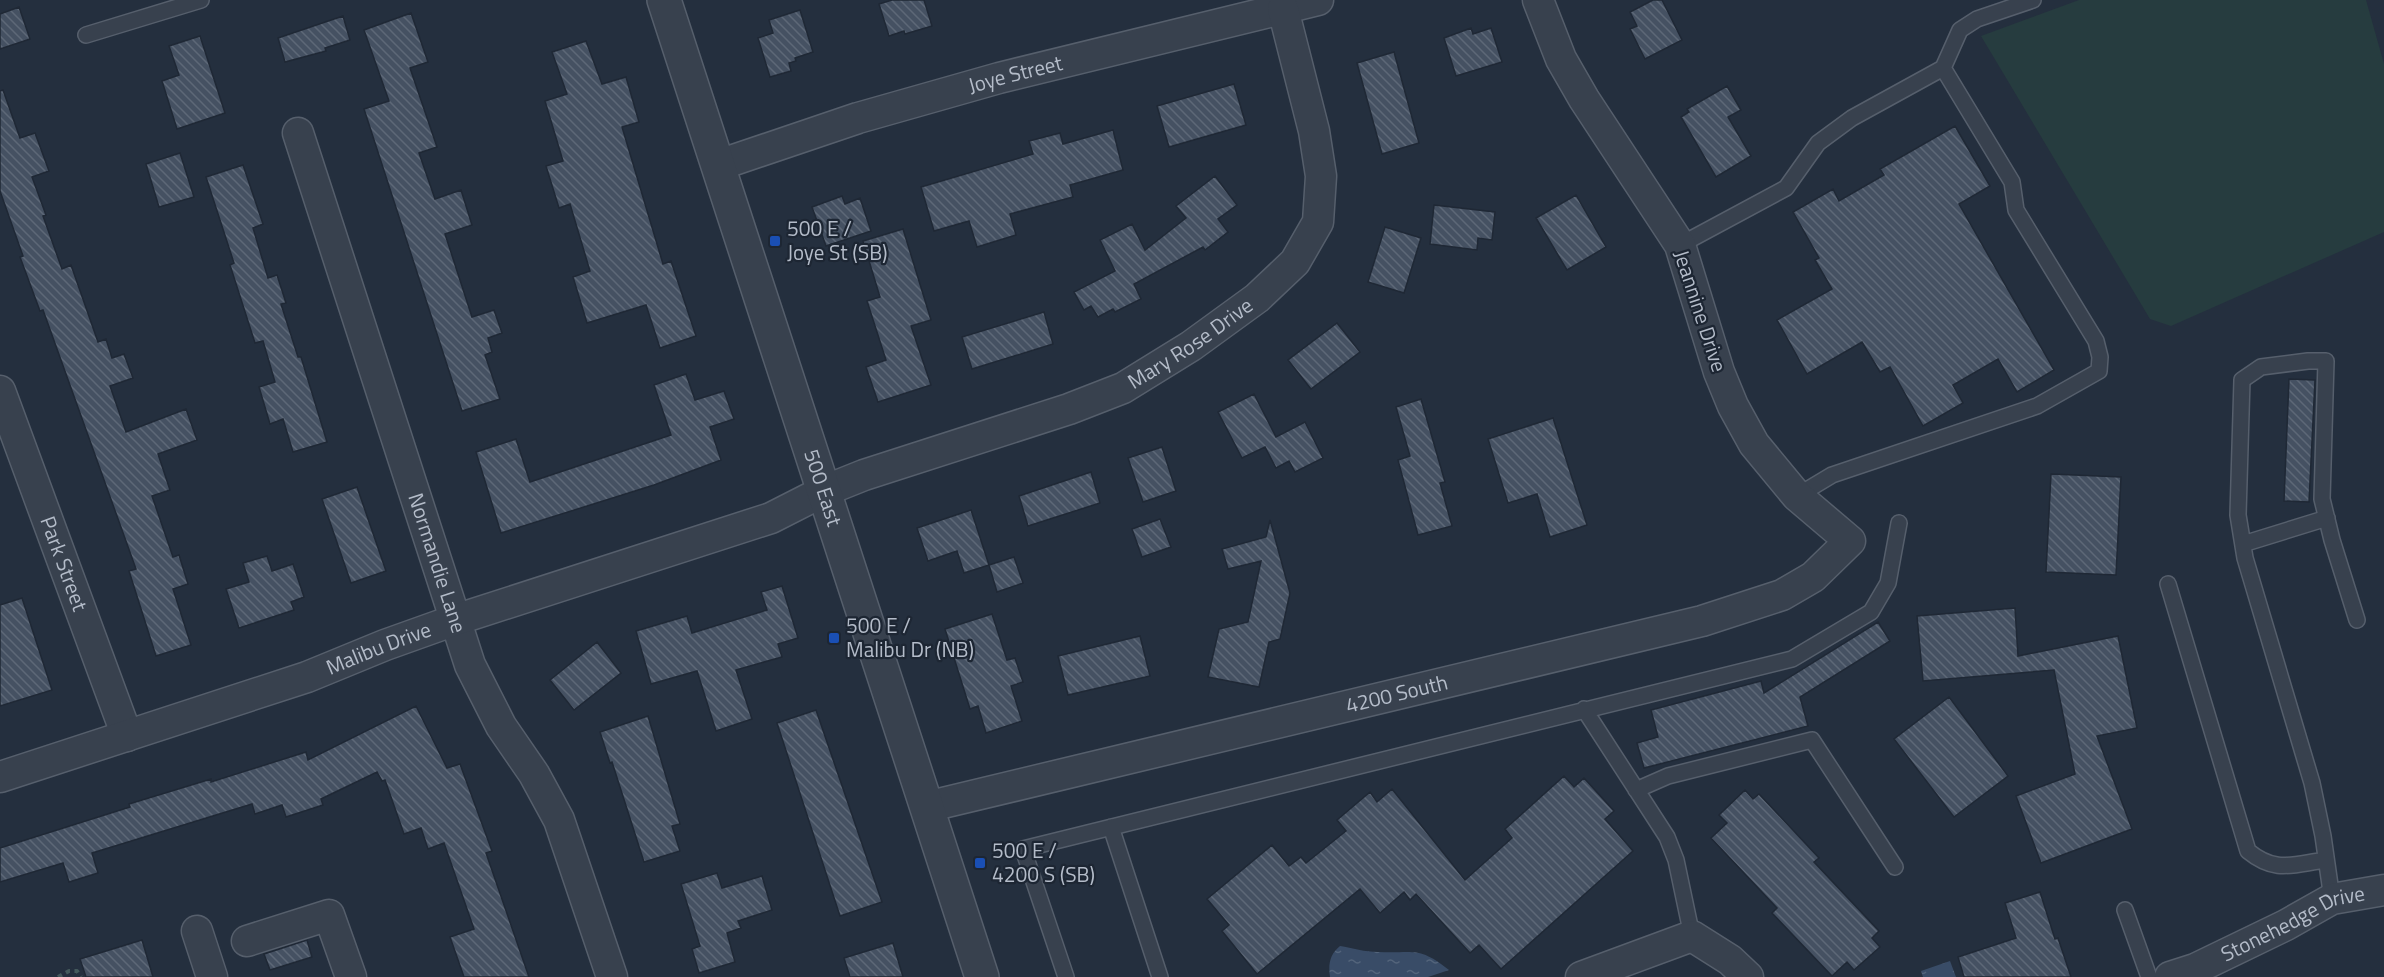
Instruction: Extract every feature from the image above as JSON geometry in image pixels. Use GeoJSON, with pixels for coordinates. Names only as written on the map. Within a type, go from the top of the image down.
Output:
{"type":"FeatureCollection","features":[{"type":"Feature","properties":{"kind":"street","name":"500 East"},"geometry":{"type":"LineString","coordinates":[[664,0],[982,977]]}},
{"type":"Feature","properties":{"kind":"street","name":"Joye Street"},"geometry":{"type":"LineString","coordinates":[[719,165],[858,118],[999,78],[1318,0]]}},
{"type":"Feature","properties":{"kind":"street","name":"Jeannine Drive"},"geometry":{"type":"LineString","coordinates":[[1538,0],[1561,59],[1584,99],[1680,244],[1719,372],[1732,406],[1754,444],[1797,496],[1850,541]]}},
{"type":"Feature","properties":{"kind":"street","name":"Mary Rose Drive"},"geometry":{"type":"LineString","coordinates":[[824,491],[864,475],[1069,409],[1122,388],[1191,346],[1248,305],[1295,262],[1318,222],[1321,176],[1314,131],[1283,9]]}},
{"type":"Feature","properties":{"kind":"street","name":"Normandie Lane"},"geometry":{"type":"LineString","coordinates":[[298,133],[470,665],[501,726],[534,774],[559,820],[612,977]]}},
{"type":"Feature","properties":{"kind":"street","name":"Park Street"},"geometry":{"type":"LineString","coordinates":[[0,391],[127,736]]}},
{"type":"Feature","properties":{"kind":"street","name":"Malibu Drive"},"geometry":{"type":"LineString","coordinates":[[0,777],[307,677],[385,645],[455,620],[771,518],[824,491]]}},
{"type":"Feature","properties":{"kind":"street","name":"4200 South"},"geometry":{"type":"LineString","coordinates":[[926,807],[1711,619],[1782,595],[1813,576],[1850,541]]}},
{"type":"Feature","properties":{"kind":"street","name":"Stonehedge Drive"},"geometry":{"type":"LineString","coordinates":[[2170,977],[2195,969],[2286,925],[2332,899],[2384,890]]}},
{"type":"Feature","properties":{"kind":"street"},"geometry":{"type":"LineString","coordinates":[[247,941],[329,915],[351,977]]}},
{"type":"Feature","properties":{"kind":"street"},"geometry":{"type":"LineString","coordinates":[[197,931],[212,977]]}},
{"type":"Feature","properties":{"kind":"street"},"geometry":{"type":"LineString","coordinates":[[1581,977],[1692,936],[1730,960],[1748,977]]}},
{"type":"Feature","properties":{"kind":"lane"},"geometry":{"type":"LineString","coordinates":[[86,35],[201,0]]}},
{"type":"Feature","properties":{"kind":"lane"},"geometry":{"type":"LineString","coordinates":[[1680,244],[1786,188],[1818,143],[1852,117],[1943,68],[1960,30],[1977,19],[2033,0]]}},
{"type":"Feature","properties":{"kind":"lane"},"geometry":{"type":"LineString","coordinates":[[1797,496],[1832,475],[2037,406],[2098,371],[2100,357],[2096,341],[2016,210],[2012,183],[1943,68]]}},
{"type":"Feature","properties":{"kind":"lane"},"geometry":{"type":"LineString","coordinates":[[2332,899],[2312,783],[2245,558],[2238,515],[2242,380],[2261,367],[2326,361],[2322,499],[2357,620]]}},
{"type":"Feature","properties":{"kind":"lane"},"geometry":{"type":"LineString","coordinates":[[2243,544],[2326,518]]}},
{"type":"Feature","properties":{"kind":"lane"},"geometry":{"type":"LineString","coordinates":[[1066,977],[1023,849],[1792,659],[1871,612],[1887,584],[1899,523]]}},
{"type":"Feature","properties":{"kind":"lane"},"geometry":{"type":"LineString","coordinates":[[2168,584],[2248,850],[2262,862],[2280,866],[2326,860]]}},
{"type":"Feature","properties":{"kind":"lane"},"geometry":{"type":"LineString","coordinates":[[1584,709],[1667,837],[1673,852],[1692,936]]}},
{"type":"Feature","properties":{"kind":"lane"},"geometry":{"type":"LineString","coordinates":[[1636,790],[1668,776],[1812,740],[1895,867]]}},
{"type":"Feature","properties":{"kind":"lane"},"geometry":{"type":"LineString","coordinates":[[1111,827],[1160,977]]}},
{"type":"Feature","properties":{"kind":"lane"},"geometry":{"type":"LineString","coordinates":[[2125,910],[2149,977]]}},
{"type":"Feature","properties":{"kind":"path"},"geometry":{"type":"LineString","coordinates":[[58,977],[69,971],[77,971],[81,977]]}},
{"type":"Feature","properties":{"kind":"green space"},"geometry":{"type":"Polygon","coordinates":[[[2079,0],[2366,0],[2384,64],[2384,232],[2171,326],[2150,319],[1981,36],[2079,0]]]}},
{"type":"Feature","properties":{"kind":"water"},"geometry":{"type":"Polygon","coordinates":[[[1340,946],[1373,952],[1415,952],[1430,957],[1449,970],[1428,977],[1330,977],[1330,960],[1340,946]]]}},
{"type":"Feature","properties":{"kind":"water"},"geometry":{"type":"Polygon","coordinates":[[[1950,961],[1956,977],[1923,977],[1921,971],[1950,961]]]}},
{"type":"Feature","properties":{"kind":"building"},"geometry":{"type":"Polygon","coordinates":[[[892,0],[924,0],[932,26],[889,36],[879,4],[892,0]]]}},
{"type":"Feature","properties":{"kind":"building"},"geometry":{"type":"Polygon","coordinates":[[[1653,0],[1662,0],[1682,40],[1645,59],[1630,29],[1637,26],[1630,12],[1653,0]]]}},
{"type":"Feature","properties":{"kind":"building"},"geometry":{"type":"Polygon","coordinates":[[[19,7],[30,39],[0,49],[0,14],[19,7]]]}},
{"type":"Feature","properties":{"kind":"building"},"geometry":{"type":"Polygon","coordinates":[[[800,10],[813,52],[795,58],[796,61],[789,63],[791,71],[770,77],[758,38],[773,33],[769,20],[800,10]]]}},
{"type":"Feature","properties":{"kind":"building"},"geometry":{"type":"Polygon","coordinates":[[[411,13],[428,62],[410,68],[437,147],[419,153],[435,199],[461,190],[472,225],[445,234],[472,317],[494,310],[502,333],[488,338],[492,352],[485,355],[500,399],[462,411],[364,109],[389,101],[364,30],[411,13]]]}},
{"type":"Feature","properties":{"kind":"building"},"geometry":{"type":"Polygon","coordinates":[[[343,16],[350,40],[325,48],[326,51],[285,62],[278,38],[343,16]]]}},
{"type":"Feature","properties":{"kind":"building"},"geometry":{"type":"Polygon","coordinates":[[[1471,28],[1473,34],[1491,28],[1502,62],[1456,76],[1444,38],[1471,28]]]}},
{"type":"Feature","properties":{"kind":"building"},"geometry":{"type":"Polygon","coordinates":[[[200,36],[225,113],[177,129],[162,81],[179,75],[169,46],[200,36]]]}},
{"type":"Feature","properties":{"kind":"building"},"geometry":{"type":"Polygon","coordinates":[[[586,41],[602,84],[626,77],[639,122],[622,127],[663,264],[671,261],[696,336],[660,348],[646,305],[587,323],[573,277],[590,271],[570,204],[559,208],[546,166],[563,161],[545,101],[567,94],[552,52],[586,41]]]}},
{"type":"Feature","properties":{"kind":"building"},"geometry":{"type":"Polygon","coordinates":[[[1394,52],[1419,143],[1382,154],[1357,63],[1394,52]]]}},
{"type":"Feature","properties":{"kind":"building"},"geometry":{"type":"Polygon","coordinates":[[[1234,84],[1246,125],[1169,147],[1157,106],[1234,84]]]}},
{"type":"Feature","properties":{"kind":"building"},"geometry":{"type":"Polygon","coordinates":[[[1727,86],[1741,110],[1728,117],[1751,156],[1716,177],[1681,117],[1689,112],[1687,109],[1727,86]]]}},
{"type":"Feature","properties":{"kind":"building"},"geometry":{"type":"Polygon","coordinates":[[[3,90],[20,138],[35,133],[49,171],[32,177],[62,269],[71,265],[98,342],[106,339],[112,358],[124,354],[133,378],[110,386],[126,432],[186,409],[197,440],[158,454],[170,490],[152,496],[173,557],[179,555],[188,584],[173,589],[191,645],[156,656],[129,571],[136,569],[43,310],[40,311],[20,257],[23,256],[0,191],[0,91],[3,90]]]}},
{"type":"Feature","properties":{"kind":"building"},"geometry":{"type":"Polygon","coordinates":[[[1955,126],[1990,186],[1959,204],[2054,370],[2017,392],[1998,359],[1953,385],[1963,403],[1923,426],[1890,367],[1880,372],[1862,342],[1807,374],[1777,320],[1832,289],[1815,260],[1819,258],[1793,212],[1833,189],[1839,201],[1884,175],[1880,169],[1955,126]]]}},
{"type":"Feature","properties":{"kind":"building"},"geometry":{"type":"Polygon","coordinates":[[[1113,130],[1123,170],[1070,185],[1073,197],[1010,214],[1016,235],[977,247],[969,221],[934,231],[921,187],[1033,154],[1029,141],[1060,133],[1063,144],[1113,130]]]}},
{"type":"Feature","properties":{"kind":"building"},"geometry":{"type":"Polygon","coordinates":[[[180,153],[194,197],[159,207],[146,164],[180,153]]]}},
{"type":"Feature","properties":{"kind":"building"},"geometry":{"type":"Polygon","coordinates":[[[243,165],[263,224],[253,228],[268,278],[277,275],[286,303],[281,304],[298,357],[301,357],[327,442],[293,452],[283,419],[270,424],[259,387],[275,382],[263,341],[255,343],[230,265],[234,263],[206,177],[243,165]]]}},
{"type":"Feature","properties":{"kind":"building"},"geometry":{"type":"Polygon","coordinates":[[[1215,176],[1237,205],[1218,219],[1228,232],[1205,250],[1203,247],[1134,284],[1141,299],[1115,312],[1113,309],[1098,317],[1091,306],[1084,310],[1074,292],[1115,271],[1100,240],[1132,224],[1145,250],[1186,218],[1176,206],[1215,176]]]}},
{"type":"Feature","properties":{"kind":"building"},"geometry":{"type":"Polygon","coordinates":[[[1576,195],[1606,247],[1567,270],[1536,218],[1576,195]]]}},
{"type":"Feature","properties":{"kind":"building"},"geometry":{"type":"Polygon","coordinates":[[[842,196],[845,204],[860,198],[871,231],[826,246],[812,207],[842,196]]]}},
{"type":"Feature","properties":{"kind":"building"},"geometry":{"type":"Polygon","coordinates":[[[1434,205],[1495,212],[1492,240],[1478,238],[1477,250],[1430,244],[1434,205]]]}},
{"type":"Feature","properties":{"kind":"building"},"geometry":{"type":"Polygon","coordinates":[[[1385,227],[1421,238],[1404,293],[1368,282],[1385,227]]]}},
{"type":"Feature","properties":{"kind":"building"},"geometry":{"type":"Polygon","coordinates":[[[903,229],[931,320],[911,326],[931,385],[878,402],[866,367],[886,360],[867,301],[880,297],[863,241],[903,229]]]}},
{"type":"Feature","properties":{"kind":"building"},"geometry":{"type":"Polygon","coordinates":[[[1044,312],[1053,344],[972,369],[962,337],[1044,312]]]}},
{"type":"Feature","properties":{"kind":"building"},"geometry":{"type":"Polygon","coordinates":[[[1337,323],[1360,352],[1311,389],[1288,360],[1337,323]]]}},
{"type":"Feature","properties":{"kind":"building"},"geometry":{"type":"Polygon","coordinates":[[[686,374],[695,400],[724,391],[734,419],[710,427],[721,460],[654,485],[501,533],[476,452],[516,439],[530,482],[671,435],[654,385],[686,374]]]}},
{"type":"Feature","properties":{"kind":"building"},"geometry":{"type":"Polygon","coordinates":[[[2289,379],[2315,380],[2309,502],[2284,501],[2289,379]]]}},
{"type":"Feature","properties":{"kind":"building"},"geometry":{"type":"Polygon","coordinates":[[[1254,394],[1276,437],[1305,422],[1323,458],[1295,472],[1289,461],[1276,468],[1265,447],[1242,458],[1218,412],[1254,394]]]}},
{"type":"Feature","properties":{"kind":"building"},"geometry":{"type":"Polygon","coordinates":[[[1421,399],[1445,482],[1440,483],[1452,526],[1418,535],[1398,460],[1410,456],[1396,407],[1421,399]]]}},
{"type":"Feature","properties":{"kind":"building"},"geometry":{"type":"Polygon","coordinates":[[[1553,418],[1587,525],[1550,537],[1537,494],[1508,503],[1488,439],[1553,418]]]}},
{"type":"Feature","properties":{"kind":"building"},"geometry":{"type":"Polygon","coordinates":[[[1162,447],[1176,491],[1143,502],[1128,458],[1162,447]]]}},
{"type":"Feature","properties":{"kind":"building"},"geometry":{"type":"Polygon","coordinates":[[[1091,472],[1100,503],[1028,526],[1019,496],[1091,472]]]}},
{"type":"Feature","properties":{"kind":"building"},"geometry":{"type":"Polygon","coordinates":[[[2051,474],[2121,477],[2116,575],[2046,572],[2051,474]]]}},
{"type":"Feature","properties":{"kind":"building"},"geometry":{"type":"Polygon","coordinates":[[[357,487],[386,571],[351,583],[322,499],[357,487]]]}},
{"type":"Feature","properties":{"kind":"building"},"geometry":{"type":"Polygon","coordinates":[[[971,510],[989,565],[964,573],[957,551],[928,561],[917,528],[971,510]]]}},
{"type":"Feature","properties":{"kind":"building"},"geometry":{"type":"Polygon","coordinates":[[[1160,519],[1171,547],[1142,557],[1132,529],[1160,519]]]}},
{"type":"Feature","properties":{"kind":"building"},"geometry":{"type":"Polygon","coordinates":[[[1270,520],[1290,593],[1280,639],[1269,642],[1259,687],[1208,677],[1219,629],[1248,622],[1261,561],[1228,569],[1222,549],[1266,537],[1270,520]]]}},
{"type":"Feature","properties":{"kind":"building"},"geometry":{"type":"Polygon","coordinates":[[[267,556],[272,571],[293,564],[304,597],[291,602],[294,610],[239,628],[226,589],[249,582],[243,563],[267,556]]]}},
{"type":"Feature","properties":{"kind":"building"},"geometry":{"type":"Polygon","coordinates":[[[1014,557],[1023,583],[997,592],[989,565],[1014,557]]]}},
{"type":"Feature","properties":{"kind":"building"},"geometry":{"type":"Polygon","coordinates":[[[782,586],[798,638],[778,644],[782,657],[736,670],[752,719],[716,731],[697,671],[651,684],[636,631],[687,616],[692,633],[767,610],[761,592],[782,586]]]}},
{"type":"Feature","properties":{"kind":"building"},"geometry":{"type":"Polygon","coordinates":[[[22,598],[52,690],[0,706],[0,605],[22,598]]]}},
{"type":"Feature","properties":{"kind":"building"},"geometry":{"type":"Polygon","coordinates":[[[2015,608],[2018,656],[2118,636],[2137,728],[2097,736],[2132,829],[2041,863],[2016,796],[2075,774],[2054,670],[1923,681],[1917,616],[2015,608]]]}},
{"type":"Feature","properties":{"kind":"building"},"geometry":{"type":"Polygon","coordinates":[[[992,614],[1007,660],[1015,658],[1023,682],[1011,686],[1022,721],[986,733],[978,706],[970,709],[945,629],[992,614]]]}},
{"type":"Feature","properties":{"kind":"building"},"geometry":{"type":"Polygon","coordinates":[[[1878,622],[1890,641],[1800,697],[1808,726],[1644,768],[1637,743],[1658,737],[1651,710],[1761,681],[1764,693],[1878,622]]]}},
{"type":"Feature","properties":{"kind":"building"},"geometry":{"type":"Polygon","coordinates":[[[1140,636],[1150,676],[1068,695],[1058,656],[1140,636]]]}},
{"type":"Feature","properties":{"kind":"building"},"geometry":{"type":"Polygon","coordinates":[[[597,642],[621,673],[574,710],[550,680],[597,642]]]}},
{"type":"Feature","properties":{"kind":"building"},"geometry":{"type":"Polygon","coordinates":[[[1949,697],[2008,776],[1954,817],[1894,739],[1949,697]]]}},
{"type":"Feature","properties":{"kind":"building"},"geometry":{"type":"Polygon","coordinates":[[[416,706],[447,768],[460,764],[492,851],[486,853],[529,977],[464,977],[450,937],[474,929],[444,843],[428,849],[421,828],[404,834],[385,780],[382,781],[377,772],[321,799],[323,805],[286,817],[282,805],[255,814],[252,804],[92,853],[98,873],[69,882],[63,863],[0,882],[0,848],[211,779],[211,782],[306,752],[308,760],[416,706]]]}},
{"type":"Feature","properties":{"kind":"building"},"geometry":{"type":"Polygon","coordinates":[[[816,710],[882,902],[840,916],[777,723],[816,710]]]}},
{"type":"Feature","properties":{"kind":"building"},"geometry":{"type":"Polygon","coordinates":[[[648,716],[680,824],[672,826],[680,851],[644,862],[600,732],[648,716]]]}},
{"type":"Feature","properties":{"kind":"building"},"geometry":{"type":"Polygon","coordinates":[[[1564,776],[1574,787],[1584,778],[1614,811],[1605,819],[1633,851],[1501,969],[1479,945],[1470,953],[1416,894],[1410,900],[1404,892],[1380,913],[1360,889],[1257,974],[1222,931],[1229,925],[1207,899],[1272,845],[1289,866],[1301,857],[1306,863],[1346,831],[1337,820],[1370,792],[1377,802],[1392,789],[1465,880],[1512,838],[1505,829],[1564,776]]]}},
{"type":"Feature","properties":{"kind":"building"},"geometry":{"type":"Polygon","coordinates":[[[1745,790],[1753,799],[1759,794],[1819,858],[1814,862],[1879,931],[1872,938],[1880,947],[1854,970],[1847,962],[1832,976],[1772,913],[1777,908],[1711,838],[1727,823],[1719,815],[1745,790]]]}},
{"type":"Feature","properties":{"kind":"building"},"geometry":{"type":"Polygon","coordinates":[[[717,873],[722,888],[762,876],[772,910],[738,921],[741,928],[727,933],[735,962],[699,973],[692,949],[700,946],[681,884],[717,873]]]}},
{"type":"Feature","properties":{"kind":"building"},"geometry":{"type":"Polygon","coordinates":[[[2040,892],[2055,939],[2058,938],[2071,977],[1964,977],[1958,957],[2016,938],[2005,903],[2040,892]]]}},
{"type":"Feature","properties":{"kind":"building"},"geometry":{"type":"Polygon","coordinates":[[[142,940],[153,977],[86,977],[80,959],[142,940]]]}},
{"type":"Feature","properties":{"kind":"building"},"geometry":{"type":"Polygon","coordinates":[[[307,940],[312,957],[270,970],[264,954],[307,940]]]}},
{"type":"Feature","properties":{"kind":"building"},"geometry":{"type":"Polygon","coordinates":[[[893,943],[903,977],[850,977],[844,958],[893,943]]]}},
{"type":"Feature","properties":{"kind":"place","name":"500 E / Joye St (SB)"},"geometry":{"type":"Point","coordinates":[775,241]}},
{"type":"Feature","properties":{"kind":"place","name":"500 E / Malibu Dr (NB)"},"geometry":{"type":"Point","coordinates":[834,638]}},
{"type":"Feature","properties":{"kind":"place","name":"500 E / 4200 S (SB)"},"geometry":{"type":"Point","coordinates":[980,863]}}]}
